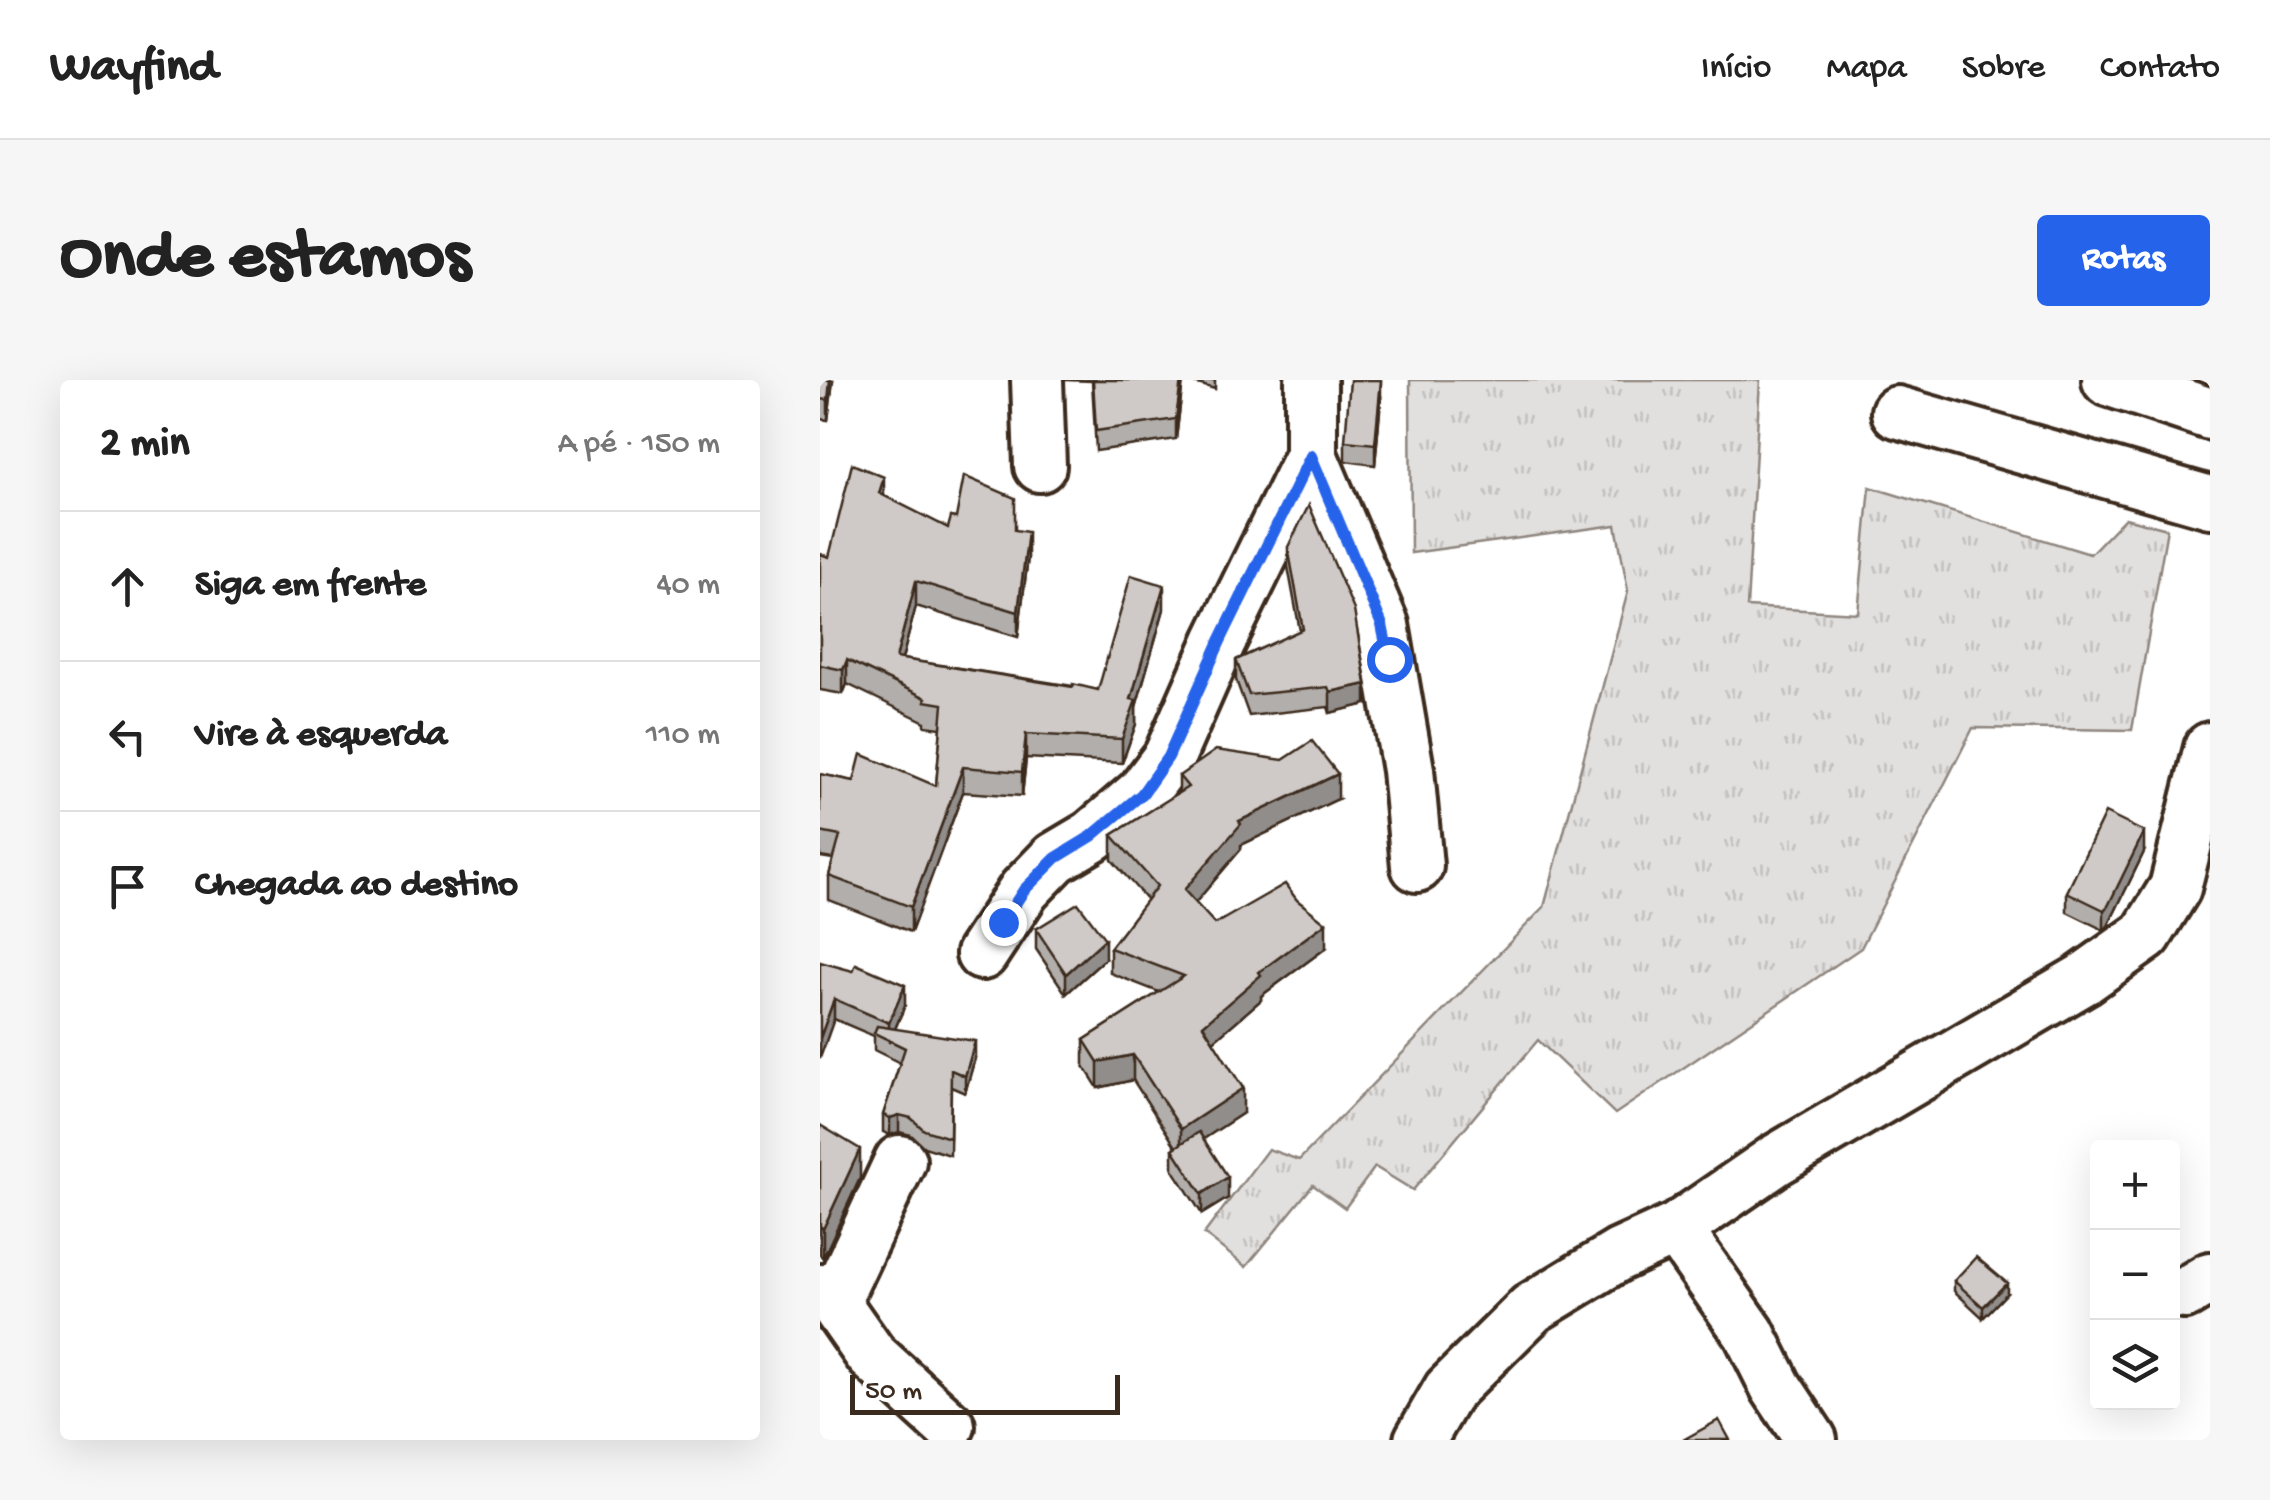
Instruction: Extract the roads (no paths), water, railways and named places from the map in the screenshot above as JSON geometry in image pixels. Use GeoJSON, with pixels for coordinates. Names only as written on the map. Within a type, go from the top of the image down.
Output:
{"type":"FeatureCollection","features":[{"type":"Feature","properties":{"kind":"street"},"geometry":{"type":"LineString","coordinates":[[1037,380],[1040,466]]}},
{"type":"Feature","properties":{"kind":"street"},"geometry":{"type":"LineString","coordinates":[[1311,380],[1311,456],[1382,625],[1408,770],[1417,866]]}},
{"type":"Feature","properties":{"kind":"street"},"geometry":{"type":"LineString","coordinates":[[2108,380],[2210,414]]}},
{"type":"Feature","properties":{"kind":"street"},"geometry":{"type":"LineString","coordinates":[[1898,412],[2210,502]]}},
{"type":"Feature","properties":{"kind":"street"},"geometry":{"type":"LineString","coordinates":[[982,954],[1024,890],[1056,858],[1092,836],[1142,794],[1168,757],[1311,456]]}},
{"type":"Feature","properties":{"kind":"street"},"geometry":{"type":"LineString","coordinates":[[1420,1440],[1449,1390],[1532,1308],[1619,1255],[1676,1229],[1776,1160],[2084,979],[2146,935],[2175,888],[2210,748]]}},
{"type":"Feature","properties":{"kind":"street"},"geometry":{"type":"LineString","coordinates":[[900,1161],[827,1296],[871,1354],[950,1426]]}},
{"type":"Feature","properties":{"kind":"street"},"geometry":{"type":"LineString","coordinates":[[1676,1229],[1749,1333],[1776,1387],[1811,1440]]}}]}
